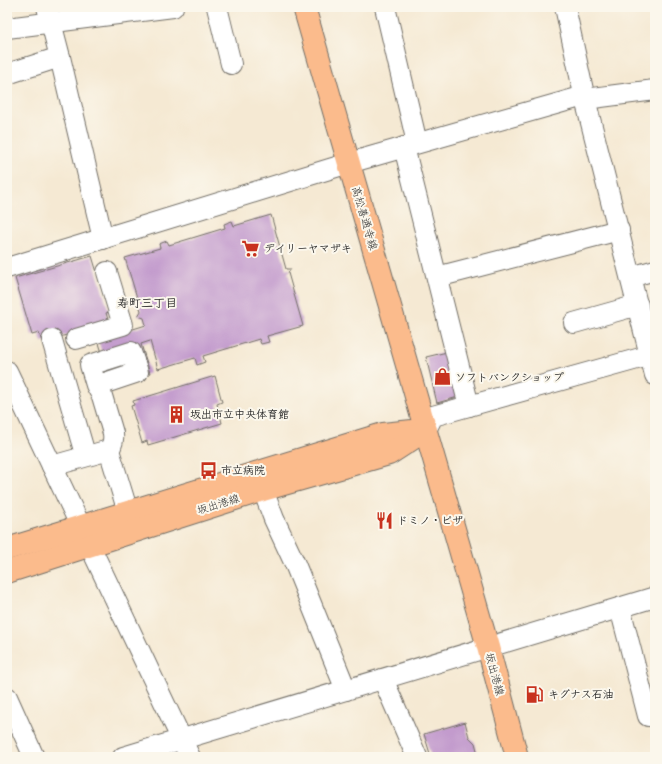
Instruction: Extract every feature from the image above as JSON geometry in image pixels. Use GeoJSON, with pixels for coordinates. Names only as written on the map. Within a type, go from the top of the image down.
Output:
{"type":"FeatureCollection","features":[{"type":"Feature","properties":{"kind":"main road","name":"高松善通寺線"},"geometry":{"type":"LineString","coordinates":[[304,7],[426,430]]}},
{"type":"Feature","properties":{"kind":"main road","name":"坂出港線"},"geometry":{"type":"LineString","coordinates":[[7,549],[85,535],[264,490],[389,454],[426,430]]}},
{"type":"Feature","properties":{"kind":"main road","name":"坂出港線"},"geometry":{"type":"LineString","coordinates":[[7,572],[85,535],[128,512],[383,434],[426,430]]}},
{"type":"Feature","properties":{"kind":"main road","name":"坂出港線"},"geometry":{"type":"LineString","coordinates":[[426,430],[488,647],[517,757]]}},
{"type":"Feature","properties":{"kind":"street"},"geometry":{"type":"LineString","coordinates":[[7,28],[49,15],[173,7]]}},
{"type":"Feature","properties":{"kind":"street"},"geometry":{"type":"LineString","coordinates":[[217,7],[231,64]]}},
{"type":"Feature","properties":{"kind":"street"},"geometry":{"type":"LineString","coordinates":[[385,7],[437,277],[469,406]]}},
{"type":"Feature","properties":{"kind":"street"},"geometry":{"type":"LineString","coordinates":[[565,7],[585,99],[652,355],[655,375]]}},
{"type":"Feature","properties":{"kind":"street"},"geometry":{"type":"LineString","coordinates":[[49,15],[103,239]]}},
{"type":"Feature","properties":{"kind":"street"},"geometry":{"type":"LineString","coordinates":[[7,74],[60,57]]}},
{"type":"Feature","properties":{"kind":"street"},"geometry":{"type":"LineString","coordinates":[[7,268],[349,163],[577,98],[585,99],[655,90]]}},
{"type":"Feature","properties":{"kind":"street"},"geometry":{"type":"LineString","coordinates":[[437,277],[619,230]]}},
{"type":"Feature","properties":{"kind":"street"},"geometry":{"type":"LineString","coordinates":[[631,277],[655,270]]}},
{"type":"Feature","properties":{"kind":"street"},"geometry":{"type":"LineString","coordinates":[[83,447],[53,344],[123,325],[107,272]]}},
{"type":"Feature","properties":{"kind":"street"},"geometry":{"type":"LineString","coordinates":[[574,323],[638,305]]}},
{"type":"Feature","properties":{"kind":"street"},"geometry":{"type":"LineString","coordinates":[[80,336],[95,364]]}},
{"type":"Feature","properties":{"kind":"street"},"geometry":{"type":"LineString","coordinates":[[80,336],[91,386],[102,390],[138,372],[131,352],[90,365],[96,385],[102,390],[114,439],[109,450],[128,512]]}},
{"type":"Feature","properties":{"kind":"street"},"geometry":{"type":"LineString","coordinates":[[426,430],[433,416],[652,355]]}},
{"type":"Feature","properties":{"kind":"street"},"geometry":{"type":"LineString","coordinates":[[7,371],[186,748]]}},
{"type":"Feature","properties":{"kind":"street"},"geometry":{"type":"LineString","coordinates":[[52,466],[109,450]]}},
{"type":"Feature","properties":{"kind":"street"},"geometry":{"type":"LineString","coordinates":[[264,490],[274,519],[295,564],[346,690]]}},
{"type":"Feature","properties":{"kind":"street"},"geometry":{"type":"LineString","coordinates":[[123,757],[186,748],[346,690],[655,597]]}},
{"type":"Feature","properties":{"kind":"street"},"geometry":{"type":"LineString","coordinates":[[620,608],[648,716]]}},
{"type":"Feature","properties":{"kind":"street"},"geometry":{"type":"LineString","coordinates":[[383,679],[417,757]]}},
{"type":"Feature","properties":{"kind":"street"},"geometry":{"type":"LineString","coordinates":[[7,698],[34,757]]}},
{"type":"Feature","properties":{"kind":"building"},"geometry":{"type":"Polygon","coordinates":[[[271,215],[286,269],[291,269],[288,273],[303,326],[267,336],[269,342],[261,344],[259,339],[203,356],[205,362],[197,365],[195,358],[158,369],[150,341],[141,344],[150,373],[144,375],[135,346],[103,356],[98,340],[146,325],[144,318],[138,316],[141,311],[125,258],[160,248],[159,244],[167,241],[169,245],[225,228],[224,224],[232,221],[234,226],[271,215]]]}},
{"type":"Feature","properties":{"kind":"building"},"geometry":{"type":"Polygon","coordinates":[[[92,256],[109,312],[106,313],[109,323],[42,342],[39,333],[32,335],[15,278],[92,256]]]}},
{"type":"Feature","properties":{"kind":"building","name":"ソフトバンクショップ"},"geometry":{"type":"Polygon","coordinates":[[[447,352],[458,397],[437,403],[426,357],[447,352]]]}},
{"type":"Feature","properties":{"kind":"building","name":"坂出市立中央体育館"},"geometry":{"type":"Polygon","coordinates":[[[215,376],[222,402],[217,404],[222,423],[148,445],[147,441],[142,443],[131,406],[134,405],[133,401],[215,376]]]}},
{"type":"Feature","properties":{"kind":"building"},"geometry":{"type":"Polygon","coordinates":[[[465,722],[469,737],[475,743],[478,754],[468,757],[431,757],[424,734],[465,722]]]}},
{"type":"Feature","properties":{"kind":"place","name":"デイリーヤマザキ"},"geometry":{"type":"Point","coordinates":[251,248]}},
{"type":"Feature","properties":{"kind":"place","name":"ソフトバンクショップ"},"geometry":{"type":"Point","coordinates":[442,377]}},
{"type":"Feature","properties":{"kind":"place","name":"坂出市立中央体育館"},"geometry":{"type":"Point","coordinates":[177,414]}},
{"type":"Feature","properties":{"kind":"place","name":"市立病院"},"geometry":{"type":"Point","coordinates":[208,470]}},
{"type":"Feature","properties":{"kind":"place","name":"ドミノ・ピザ"},"geometry":{"type":"Point","coordinates":[384,520]}},
{"type":"Feature","properties":{"kind":"place","name":"キグナス石油"},"geometry":{"type":"Point","coordinates":[535,694]}},
{"type":"Feature","properties":{"kind":"district","name":"寿町三丁目"},"geometry":{"type":"Point","coordinates":[147,303]}}]}
